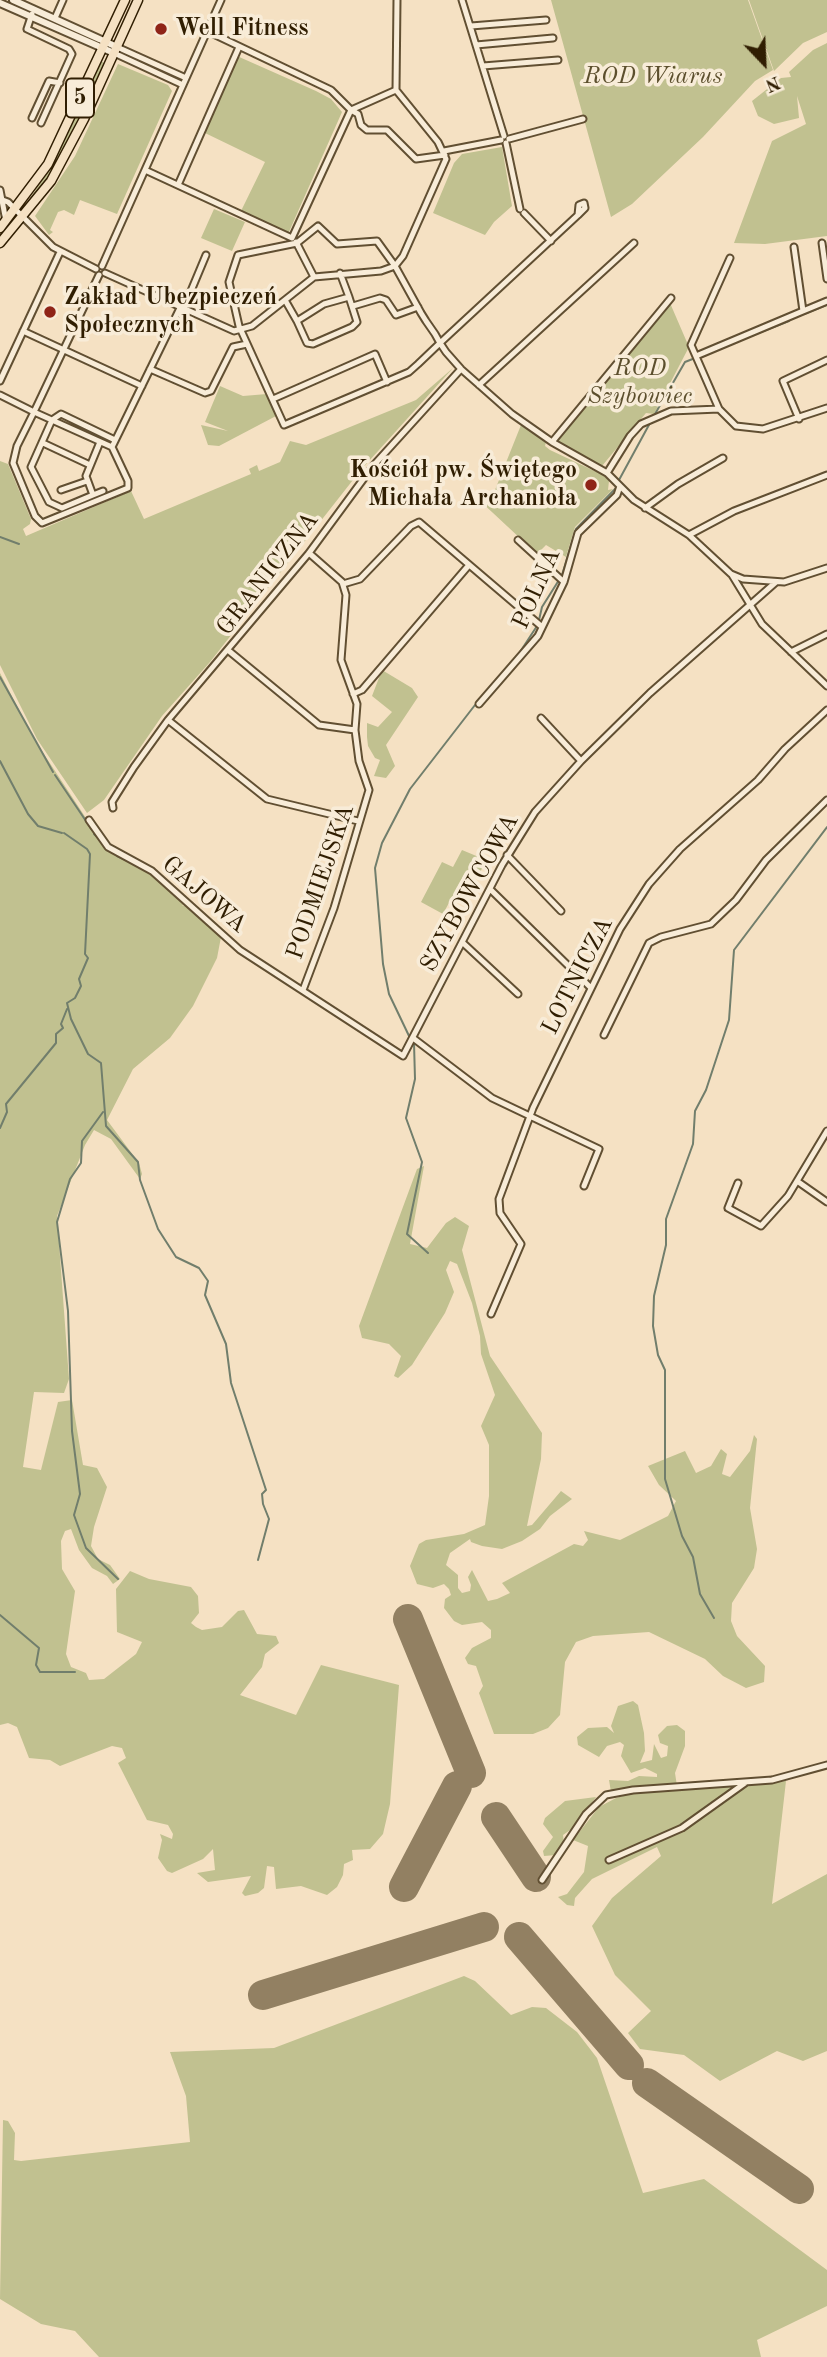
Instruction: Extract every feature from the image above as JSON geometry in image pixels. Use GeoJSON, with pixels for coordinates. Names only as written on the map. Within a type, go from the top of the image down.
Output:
{"type":"FeatureCollection","features":[{"type":"Feature","properties":{"kind":"main road","name":"5"},"geometry":{"type":"LineString","coordinates":[[3,224],[48,164],[125,0]]}},
{"type":"Feature","properties":{"kind":"main road","name":"5"},"geometry":{"type":"LineString","coordinates":[[0,243],[23,218],[63,160],[138,0]]}},
{"type":"Feature","properties":{"kind":"street"},"geometry":{"type":"LineString","coordinates":[[13,0],[32,13],[185,81]]}},
{"type":"Feature","properties":{"kind":"street"},"geometry":{"type":"LineString","coordinates":[[55,18],[63,0]]}},
{"type":"Feature","properties":{"kind":"street"},"geometry":{"type":"LineString","coordinates":[[0,396],[34,412],[112,447],[128,481],[128,488],[85,508],[42,523],[35,516],[13,461],[34,412],[101,271],[221,0]]}},
{"type":"Feature","properties":{"kind":"street"},"geometry":{"type":"LineString","coordinates":[[4,201],[60,252],[226,329],[241,331],[314,277],[381,271],[395,266],[403,256],[444,167],[445,153],[396,90],[397,0]]}},
{"type":"Feature","properties":{"kind":"street"},"geometry":{"type":"LineString","coordinates":[[462,0],[505,140],[522,211],[551,241]]}},
{"type":"Feature","properties":{"kind":"street"},"geometry":{"type":"LineString","coordinates":[[0,3],[55,18],[105,45]]}},
{"type":"Feature","properties":{"kind":"street"},"geometry":{"type":"LineString","coordinates":[[32,13],[27,29],[71,51],[72,58],[41,123]]}},
{"type":"Feature","properties":{"kind":"street"},"geometry":{"type":"LineString","coordinates":[[471,26],[546,20]]}},
{"type":"Feature","properties":{"kind":"street"},"geometry":{"type":"LineString","coordinates":[[207,32],[331,90],[358,114],[363,128],[387,130],[413,158],[505,140],[583,119]]}},
{"type":"Feature","properties":{"kind":"street"},"geometry":{"type":"LineString","coordinates":[[476,45],[553,38]]}},
{"type":"Feature","properties":{"kind":"street"},"geometry":{"type":"LineString","coordinates":[[178,185],[239,47]]}},
{"type":"Feature","properties":{"kind":"street"},"geometry":{"type":"LineString","coordinates":[[483,66],[558,60]]}},
{"type":"Feature","properties":{"kind":"street"},"geometry":{"type":"LineString","coordinates":[[32,118],[49,81],[60,83]]}},
{"type":"Feature","properties":{"kind":"street"},"geometry":{"type":"LineString","coordinates":[[294,241],[351,110],[396,90]]}},
{"type":"Feature","properties":{"kind":"street"},"geometry":{"type":"LineString","coordinates":[[145,170],[294,241],[314,277]]}},
{"type":"Feature","properties":{"kind":"street"},"geometry":{"type":"LineString","coordinates":[[0,190],[4,201],[3,224]]}},
{"type":"Feature","properties":{"kind":"street"},"geometry":{"type":"LineString","coordinates":[[4,201],[22,201]]}},
{"type":"Feature","properties":{"kind":"street"},"geometry":{"type":"LineString","coordinates":[[578,215],[551,241],[440,343],[409,372],[284,425],[241,331],[236,303],[228,285],[238,255],[294,241],[318,226],[337,244],[377,241],[395,266],[440,343],[461,369],[552,442],[607,473],[645,508],[689,535],[731,574],[762,624],[827,686]]}},
{"type":"Feature","properties":{"kind":"street"},"geometry":{"type":"LineString","coordinates":[[479,385],[634,243]]}},
{"type":"Feature","properties":{"kind":"street"},"geometry":{"type":"LineString","coordinates":[[822,243],[827,279]]}},
{"type":"Feature","properties":{"kind":"street"},"geometry":{"type":"LineString","coordinates":[[794,247],[803,311]]}},
{"type":"Feature","properties":{"kind":"street"},"geometry":{"type":"LineString","coordinates":[[0,381],[60,252]]}},
{"type":"Feature","properties":{"kind":"street"},"geometry":{"type":"LineString","coordinates":[[112,447],[206,254]]}},
{"type":"Feature","properties":{"kind":"street"},"geometry":{"type":"LineString","coordinates":[[730,258],[691,345],[719,409],[736,426],[750,429],[777,427],[827,408]]}},
{"type":"Feature","properties":{"kind":"street"},"geometry":{"type":"LineString","coordinates":[[285,300],[307,342],[313,344],[356,325],[353,306],[340,273]]}},
{"type":"Feature","properties":{"kind":"street"},"geometry":{"type":"LineString","coordinates":[[297,321],[324,304],[349,298]]}},
{"type":"Feature","properties":{"kind":"street"},"geometry":{"type":"LineString","coordinates":[[353,306],[380,298],[386,300],[396,315],[418,307]]}},
{"type":"Feature","properties":{"kind":"street"},"geometry":{"type":"LineString","coordinates":[[552,442],[671,298]]}},
{"type":"Feature","properties":{"kind":"street"},"geometry":{"type":"LineString","coordinates":[[697,358],[827,302]]}},
{"type":"Feature","properties":{"kind":"street"},"geometry":{"type":"LineString","coordinates":[[23,331],[142,386]]}},
{"type":"Feature","properties":{"kind":"street"},"geometry":{"type":"LineString","coordinates":[[152,366],[205,393],[211,391],[233,348],[247,344]]}},
{"type":"Feature","properties":{"kind":"street"},"geometry":{"type":"LineString","coordinates":[[272,399],[375,354],[387,382]]}},
{"type":"Feature","properties":{"kind":"street"},"geometry":{"type":"LineString","coordinates":[[799,419],[783,381],[827,359]]}},
{"type":"Feature","properties":{"kind":"street","name":"GRANICZNA"},"geometry":{"type":"LineString","coordinates":[[113,807],[112,802],[134,767],[168,720],[309,553],[373,466],[461,369]]}},
{"type":"Feature","properties":{"kind":"street"},"geometry":{"type":"LineString","coordinates":[[607,473],[630,436],[649,418],[690,409],[719,409]]}},
{"type":"Feature","properties":{"kind":"street"},"geometry":{"type":"LineString","coordinates":[[103,491],[92,490],[62,508],[49,502],[31,467],[52,420],[61,414],[115,440]]}},
{"type":"Feature","properties":{"kind":"street"},"geometry":{"type":"LineString","coordinates":[[92,490],[88,481],[90,465],[100,442]]}},
{"type":"Feature","properties":{"kind":"street"},"geometry":{"type":"LineString","coordinates":[[43,443],[90,465]]}},
{"type":"Feature","properties":{"kind":"street"},"geometry":{"type":"LineString","coordinates":[[645,508],[678,484],[723,458]]}},
{"type":"Feature","properties":{"kind":"street"},"geometry":{"type":"LineString","coordinates":[[689,535],[734,510],[827,475]]}},
{"type":"Feature","properties":{"kind":"street"},"geometry":{"type":"LineString","coordinates":[[22,486],[36,480]]}},
{"type":"Feature","properties":{"kind":"street"},"geometry":{"type":"LineString","coordinates":[[61,490],[88,481]]}},
{"type":"Feature","properties":{"kind":"street","name":"POLNA"},"geometry":{"type":"LineString","coordinates":[[479,704],[529,648],[564,582],[582,528],[617,495],[620,486]]}},
{"type":"Feature","properties":{"kind":"street"},"geometry":{"type":"LineString","coordinates":[[309,553],[343,584],[360,579],[411,526],[419,522],[541,626]]}},
{"type":"Feature","properties":{"kind":"street"},"geometry":{"type":"LineString","coordinates":[[518,540],[564,582]]}},
{"type":"Feature","properties":{"kind":"street"},"geometry":{"type":"LineString","coordinates":[[353,694],[362,690],[469,565]]}},
{"type":"Feature","properties":{"kind":"street"},"geometry":{"type":"LineString","coordinates":[[731,574],[743,579],[776,582],[794,580],[827,568]]}},
{"type":"Feature","properties":{"kind":"street"},"geometry":{"type":"LineString","coordinates":[[749,605],[776,582]]}},
{"type":"Feature","properties":{"kind":"street","name":"PODMIEJSKA"},"geometry":{"type":"LineString","coordinates":[[303,990],[334,908],[369,790],[361,774],[355,730],[358,712],[341,660],[346,595],[343,584]]}},
{"type":"Feature","properties":{"kind":"street","name":"SZYBOWCOWA"},"geometry":{"type":"LineString","coordinates":[[413,1038],[489,888],[535,812],[581,761],[671,674],[749,605]]}},
{"type":"Feature","properties":{"kind":"street"},"geometry":{"type":"LineString","coordinates":[[791,652],[827,634]]}},
{"type":"Feature","properties":{"kind":"street"},"geometry":{"type":"LineString","coordinates":[[229,651],[319,725],[355,730]]}},
{"type":"Feature","properties":{"kind":"street","name":"LOTNICZA"},"geometry":{"type":"LineString","coordinates":[[491,1314],[521,1244],[498,1206],[530,1114],[620,929],[649,884],[707,822],[758,780],[785,749],[827,710]]}},
{"type":"Feature","properties":{"kind":"street"},"geometry":{"type":"LineString","coordinates":[[541,718],[581,761]]}},
{"type":"Feature","properties":{"kind":"street"},"geometry":{"type":"LineString","coordinates":[[168,720],[267,799],[358,821]]}},
{"type":"Feature","properties":{"kind":"street"},"geometry":{"type":"LineString","coordinates":[[604,1035],[649,943],[661,937],[711,924],[736,900],[766,860],[827,800]]}},
{"type":"Feature","properties":{"kind":"street","name":"GAJOWA"},"geometry":{"type":"LineString","coordinates":[[89,820],[108,847],[152,871],[236,946],[303,990]]}},
{"type":"Feature","properties":{"kind":"street"},"geometry":{"type":"LineString","coordinates":[[508,855],[561,911]]}},
{"type":"Feature","properties":{"kind":"street"},"geometry":{"type":"LineString","coordinates":[[489,888],[590,987]]}},
{"type":"Feature","properties":{"kind":"street"},"geometry":{"type":"LineString","coordinates":[[462,942],[518,994]]}},
{"type":"Feature","properties":{"kind":"street"},"geometry":{"type":"LineString","coordinates":[[303,990],[403,1056],[413,1038],[492,1098],[599,1149],[584,1186]]}},
{"type":"Feature","properties":{"kind":"street"},"geometry":{"type":"LineString","coordinates":[[738,1183],[729,1209],[761,1226],[788,1196],[827,1131]]}},
{"type":"Feature","properties":{"kind":"street"},"geometry":{"type":"LineString","coordinates":[[820,1145],[827,1150]]}},
{"type":"Feature","properties":{"kind":"street"},"geometry":{"type":"LineString","coordinates":[[797,1181],[827,1202]]}},
{"type":"Feature","properties":{"kind":"street"},"geometry":{"type":"LineString","coordinates":[[542,1880],[586,1814],[607,1795],[633,1790],[745,1783],[788,1777],[827,1765]]}},
{"type":"Feature","properties":{"kind":"street"},"geometry":{"type":"LineString","coordinates":[[609,1860],[682,1828],[745,1783]]}},
{"type":"Feature","properties":{"kind":"green space","name":"ROD Wiarus"},"geometry":{"type":"Polygon","coordinates":[[[551,0],[748,0],[773,70],[755,81],[703,137],[632,204],[611,217],[551,0]]]}},
{"type":"Feature","properties":{"kind":"green space"},"geometry":{"type":"Polygon","coordinates":[[[749,0],[827,0],[827,32],[803,43],[774,71],[749,0]]]}},
{"type":"Feature","properties":{"kind":"green space"},"geometry":{"type":"Polygon","coordinates":[[[827,43],[827,236],[765,244],[734,243],[772,141],[806,124],[797,96],[799,118],[774,124],[758,116],[752,101],[781,78],[791,77],[789,72],[813,50],[827,43]]]}},
{"type":"Feature","properties":{"kind":"green space"},"geometry":{"type":"Polygon","coordinates":[[[237,56],[331,99],[342,112],[288,234],[241,211],[265,162],[205,133],[237,56]]]}},
{"type":"Feature","properties":{"kind":"green space"},"geometry":{"type":"Polygon","coordinates":[[[101,61],[104,63],[88,103],[48,179],[33,201],[30,198],[54,163],[101,61]]]}},
{"type":"Feature","properties":{"kind":"green space"},"geometry":{"type":"Polygon","coordinates":[[[118,64],[168,85],[172,91],[117,214],[80,200],[74,215],[64,210],[58,212],[50,230],[53,232],[49,235],[35,216],[75,156],[118,64]]]}},
{"type":"Feature","properties":{"kind":"green space"},"geometry":{"type":"Polygon","coordinates":[[[502,147],[512,206],[494,222],[485,235],[433,213],[454,163],[462,154],[502,147]]]}},
{"type":"Feature","properties":{"kind":"green space"},"geometry":{"type":"Polygon","coordinates":[[[214,209],[245,222],[232,251],[201,238],[214,209]]]}},
{"type":"Feature","properties":{"kind":"green space","name":"ROD Szybowiec"},"geometry":{"type":"Polygon","coordinates":[[[670,303],[689,347],[654,414],[646,413],[602,466],[557,441],[670,303]]]}},
{"type":"Feature","properties":{"kind":"green space"},"geometry":{"type":"Polygon","coordinates":[[[453,368],[360,471],[210,662],[162,716],[104,800],[87,813],[37,739],[0,665],[0,461],[8,464],[31,519],[30,524],[23,529],[26,536],[131,491],[144,519],[251,474],[249,469],[257,465],[259,471],[280,462],[290,441],[306,445],[416,400],[453,368]]]}},
{"type":"Feature","properties":{"kind":"green space"},"geometry":{"type":"Polygon","coordinates":[[[220,386],[243,396],[267,394],[276,416],[219,446],[208,445],[201,425],[228,431],[205,422],[220,386]]]}},
{"type":"Feature","properties":{"kind":"green space"},"geometry":{"type":"Polygon","coordinates":[[[521,425],[546,442],[545,446],[550,450],[603,475],[609,481],[608,490],[613,489],[575,527],[566,557],[546,545],[537,554],[478,499],[495,490],[521,425]]]}},
{"type":"Feature","properties":{"kind":"green space"},"geometry":{"type":"Polygon","coordinates":[[[382,670],[412,688],[418,697],[386,745],[395,766],[386,778],[374,776],[380,760],[375,758],[368,746],[367,737],[367,723],[378,727],[392,712],[372,696],[382,670]]]}},
{"type":"Feature","properties":{"kind":"green space"},"geometry":{"type":"Polygon","coordinates":[[[0,673],[34,739],[101,841],[156,876],[185,903],[182,906],[185,905],[221,937],[217,958],[193,1006],[170,1038],[133,1069],[107,1120],[139,1163],[142,1174],[140,1179],[111,1139],[94,1130],[85,1145],[57,1216],[69,1379],[64,1393],[34,1392],[23,1467],[41,1470],[58,1402],[72,1400],[83,1465],[97,1468],[107,1487],[91,1546],[98,1559],[110,1565],[120,1579],[113,1584],[107,1576],[92,1568],[79,1550],[71,1529],[65,1531],[61,1541],[62,1569],[75,1591],[66,1654],[71,1667],[86,1673],[89,1680],[104,1679],[136,1654],[142,1642],[117,1632],[116,1589],[130,1571],[149,1579],[191,1587],[198,1596],[199,1613],[191,1623],[202,1630],[222,1627],[238,1611],[244,1610],[257,1634],[276,1636],[279,1643],[265,1654],[262,1667],[240,1695],[296,1715],[321,1665],[399,1685],[390,1804],[383,1834],[370,1849],[352,1850],[353,1860],[344,1864],[343,1875],[337,1887],[327,1895],[301,1886],[276,1889],[274,1867],[267,1866],[264,1888],[258,1893],[245,1896],[242,1893],[251,1876],[208,1882],[197,1873],[215,1870],[213,1849],[203,1859],[172,1873],[167,1871],[158,1858],[162,1840],[160,1834],[172,1839],[173,1834],[168,1825],[147,1820],[118,1763],[126,1758],[122,1748],[112,1746],[60,1766],[50,1760],[29,1758],[17,1727],[8,1723],[0,1725],[0,673]]]}},
{"type":"Feature","properties":{"kind":"green space"},"geometry":{"type":"Polygon","coordinates":[[[462,850],[486,860],[477,879],[465,873],[443,914],[421,902],[442,862],[453,867],[462,850]]]}},
{"type":"Feature","properties":{"kind":"green space"},"geometry":{"type":"Polygon","coordinates":[[[424,1166],[410,1244],[427,1248],[446,1223],[455,1217],[469,1226],[462,1250],[490,1356],[542,1433],[541,1459],[527,1526],[532,1525],[561,1491],[572,1499],[550,1516],[540,1529],[522,1541],[502,1549],[482,1546],[470,1539],[450,1553],[446,1565],[458,1575],[458,1588],[462,1593],[470,1591],[468,1577],[472,1570],[488,1601],[497,1599],[510,1593],[502,1583],[574,1544],[583,1546],[588,1540],[584,1531],[620,1540],[668,1516],[676,1501],[659,1485],[648,1466],[685,1451],[696,1473],[711,1466],[721,1449],[727,1454],[722,1474],[730,1477],[750,1451],[754,1435],[757,1439],[750,1508],[757,1549],[754,1568],[732,1603],[731,1621],[737,1636],[765,1666],[764,1682],[746,1688],[723,1676],[705,1659],[649,1632],[593,1636],[576,1642],[565,1662],[560,1715],[548,1728],[533,1734],[494,1734],[479,1693],[483,1686],[476,1666],[468,1664],[465,1658],[472,1648],[491,1638],[491,1630],[482,1622],[462,1625],[454,1621],[444,1608],[445,1599],[451,1595],[449,1589],[444,1584],[433,1588],[417,1584],[410,1566],[419,1544],[426,1540],[464,1534],[485,1525],[489,1496],[489,1445],[481,1426],[495,1395],[481,1354],[480,1336],[472,1303],[457,1264],[450,1261],[446,1270],[454,1292],[445,1313],[412,1365],[398,1378],[394,1376],[401,1356],[389,1344],[362,1338],[359,1326],[417,1169],[424,1166]]]}},
{"type":"Feature","properties":{"kind":"green space"},"geometry":{"type":"Polygon","coordinates":[[[633,1701],[638,1705],[644,1733],[645,1751],[640,1763],[652,1760],[654,1744],[661,1758],[667,1756],[668,1746],[660,1743],[658,1735],[667,1726],[677,1725],[685,1731],[685,1746],[675,1773],[677,1786],[611,1792],[609,1780],[628,1781],[639,1776],[657,1777],[657,1774],[645,1768],[631,1773],[621,1756],[624,1745],[620,1742],[607,1746],[599,1757],[578,1745],[577,1737],[588,1728],[607,1727],[614,1733],[611,1726],[618,1706],[633,1701]]]}},
{"type":"Feature","properties":{"kind":"green space"},"geometry":{"type":"Polygon","coordinates":[[[786,1781],[772,1904],[827,1874],[827,2051],[803,2061],[777,2051],[720,2081],[684,2055],[640,2049],[628,2033],[651,2011],[615,1975],[592,1926],[612,1898],[661,1856],[657,1847],[592,1879],[575,1898],[574,1906],[567,1905],[558,1897],[567,1894],[584,1872],[588,1846],[573,1840],[599,1807],[616,1798],[636,1792],[786,1781]]]}},
{"type":"Feature","properties":{"kind":"green space"},"geometry":{"type":"Polygon","coordinates":[[[596,1797],[573,1828],[563,1835],[564,1843],[556,1855],[544,1856],[543,1851],[553,1837],[543,1824],[545,1818],[565,1801],[596,1797]]]}},
{"type":"Feature","properties":{"kind":"green space"},"geometry":{"type":"Polygon","coordinates":[[[464,1976],[475,1981],[511,2015],[532,2007],[546,2008],[577,2032],[597,2058],[643,2193],[704,2179],[827,2270],[827,2306],[757,2340],[761,2357],[99,2357],[75,2331],[41,2324],[0,2299],[3,2120],[8,2121],[15,2133],[14,2160],[21,2161],[190,2142],[186,2096],[170,2052],[274,2048],[464,1976]]]}},
{"type":"Feature","properties":{"kind":"waterway"},"geometry":{"type":"LineString","coordinates":[[804,314],[827,305]]}},
{"type":"Feature","properties":{"kind":"waterway"},"geometry":{"type":"LineString","coordinates":[[655,414],[685,362],[789,321]]}},
{"type":"Feature","properties":{"kind":"waterway"},"geometry":{"type":"LineString","coordinates":[[619,480],[650,423]]}},
{"type":"Feature","properties":{"kind":"waterway"},"geometry":{"type":"LineString","coordinates":[[562,575],[576,529],[616,488]]}},
{"type":"Feature","properties":{"kind":"waterway"},"geometry":{"type":"LineString","coordinates":[[0,537],[19,544]]}},
{"type":"Feature","properties":{"kind":"waterway"},"geometry":{"type":"LineString","coordinates":[[539,620],[542,607],[559,580]]}},
{"type":"Feature","properties":{"kind":"waterway"},"geometry":{"type":"LineString","coordinates":[[518,655],[537,626]]}},
{"type":"Feature","properties":{"kind":"waterway"},"geometry":{"type":"LineString","coordinates":[[496,681],[503,672]]}},
{"type":"Feature","properties":{"kind":"waterway"},"geometry":{"type":"LineString","coordinates":[[0,677],[53,772]]}},
{"type":"Feature","properties":{"kind":"waterway"},"geometry":{"type":"LineString","coordinates":[[410,1038],[389,994],[383,964],[375,868],[382,843],[410,789],[475,705]]}},
{"type":"Feature","properties":{"kind":"waterway"},"geometry":{"type":"LineString","coordinates":[[0,761],[28,814],[38,826],[62,833]]}},
{"type":"Feature","properties":{"kind":"waterway"},"geometry":{"type":"LineString","coordinates":[[55,775],[92,830]]}},
{"type":"Feature","properties":{"kind":"waterway"},"geometry":{"type":"LineString","coordinates":[[714,1618],[700,1594],[693,1557],[682,1536],[665,1479],[665,1370],[658,1355],[653,1326],[654,1296],[666,1245],[666,1219],[693,1144],[695,1111],[706,1090],[729,1020],[734,950],[827,827]]}},
{"type":"Feature","properties":{"kind":"waterway"},"geometry":{"type":"LineString","coordinates":[[64,833],[90,854],[85,954],[88,958],[79,979],[81,986],[75,998],[67,1003],[71,1019],[88,1054],[101,1063],[106,1126],[138,1162],[140,1180],[158,1229],[176,1257],[199,1268],[208,1281],[205,1295],[226,1344],[231,1383],[266,1490],[262,1494],[263,1504],[269,1519],[258,1560]]}},
{"type":"Feature","properties":{"kind":"waterway"},"geometry":{"type":"LineString","coordinates":[[94,834],[116,855]]}},
{"type":"Feature","properties":{"kind":"waterway"},"geometry":{"type":"LineString","coordinates":[[117,856],[128,861]]}},
{"type":"Feature","properties":{"kind":"waterway"},"geometry":{"type":"LineString","coordinates":[[0,1128],[7,1112],[6,1104],[56,1043],[56,1034],[63,1028],[61,1024],[67,1009]]}},
{"type":"Feature","properties":{"kind":"waterway"},"geometry":{"type":"LineString","coordinates":[[414,1043],[415,1079],[406,1118],[422,1162],[407,1234],[428,1253]]}},
{"type":"Feature","properties":{"kind":"waterway"},"geometry":{"type":"LineString","coordinates":[[103,1112],[82,1141],[81,1163],[70,1179],[57,1222],[68,1311],[72,1431],[80,1494],[74,1515],[86,1548],[118,1579]]}},
{"type":"Feature","properties":{"kind":"waterway"},"geometry":{"type":"LineString","coordinates":[[0,1615],[39,1648],[36,1665],[40,1672],[75,1672]]}},
{"type":"Feature","properties":{"kind":"runway"},"geometry":{"type":"LineString","coordinates":[[408,1619],[471,1773]]}},
{"type":"Feature","properties":{"kind":"runway"},"geometry":{"type":"LineString","coordinates":[[404,1887],[457,1786]]}},
{"type":"Feature","properties":{"kind":"runway"},"geometry":{"type":"LineString","coordinates":[[496,1817],[536,1877]]}},
{"type":"Feature","properties":{"kind":"runway"},"geometry":{"type":"LineString","coordinates":[[263,1995],[484,1927]]}},
{"type":"Feature","properties":{"kind":"runway"},"geometry":{"type":"LineString","coordinates":[[519,1937],[629,2065]]}},
{"type":"Feature","properties":{"kind":"runway"},"geometry":{"type":"LineString","coordinates":[[647,2083],[799,2189]]}},
{"type":"Feature","properties":{"kind":"place","name":"Well Fitness"},"geometry":{"type":"Point","coordinates":[161,29]}},
{"type":"Feature","properties":{"kind":"place","name":"Zakład Ubezpieczeń Społecznych"},"geometry":{"type":"Point","coordinates":[50,312]}},
{"type":"Feature","properties":{"kind":"place","name":"Kościół pw. Świętego Michała Archanioła"},"geometry":{"type":"Point","coordinates":[591,485]}}]}
